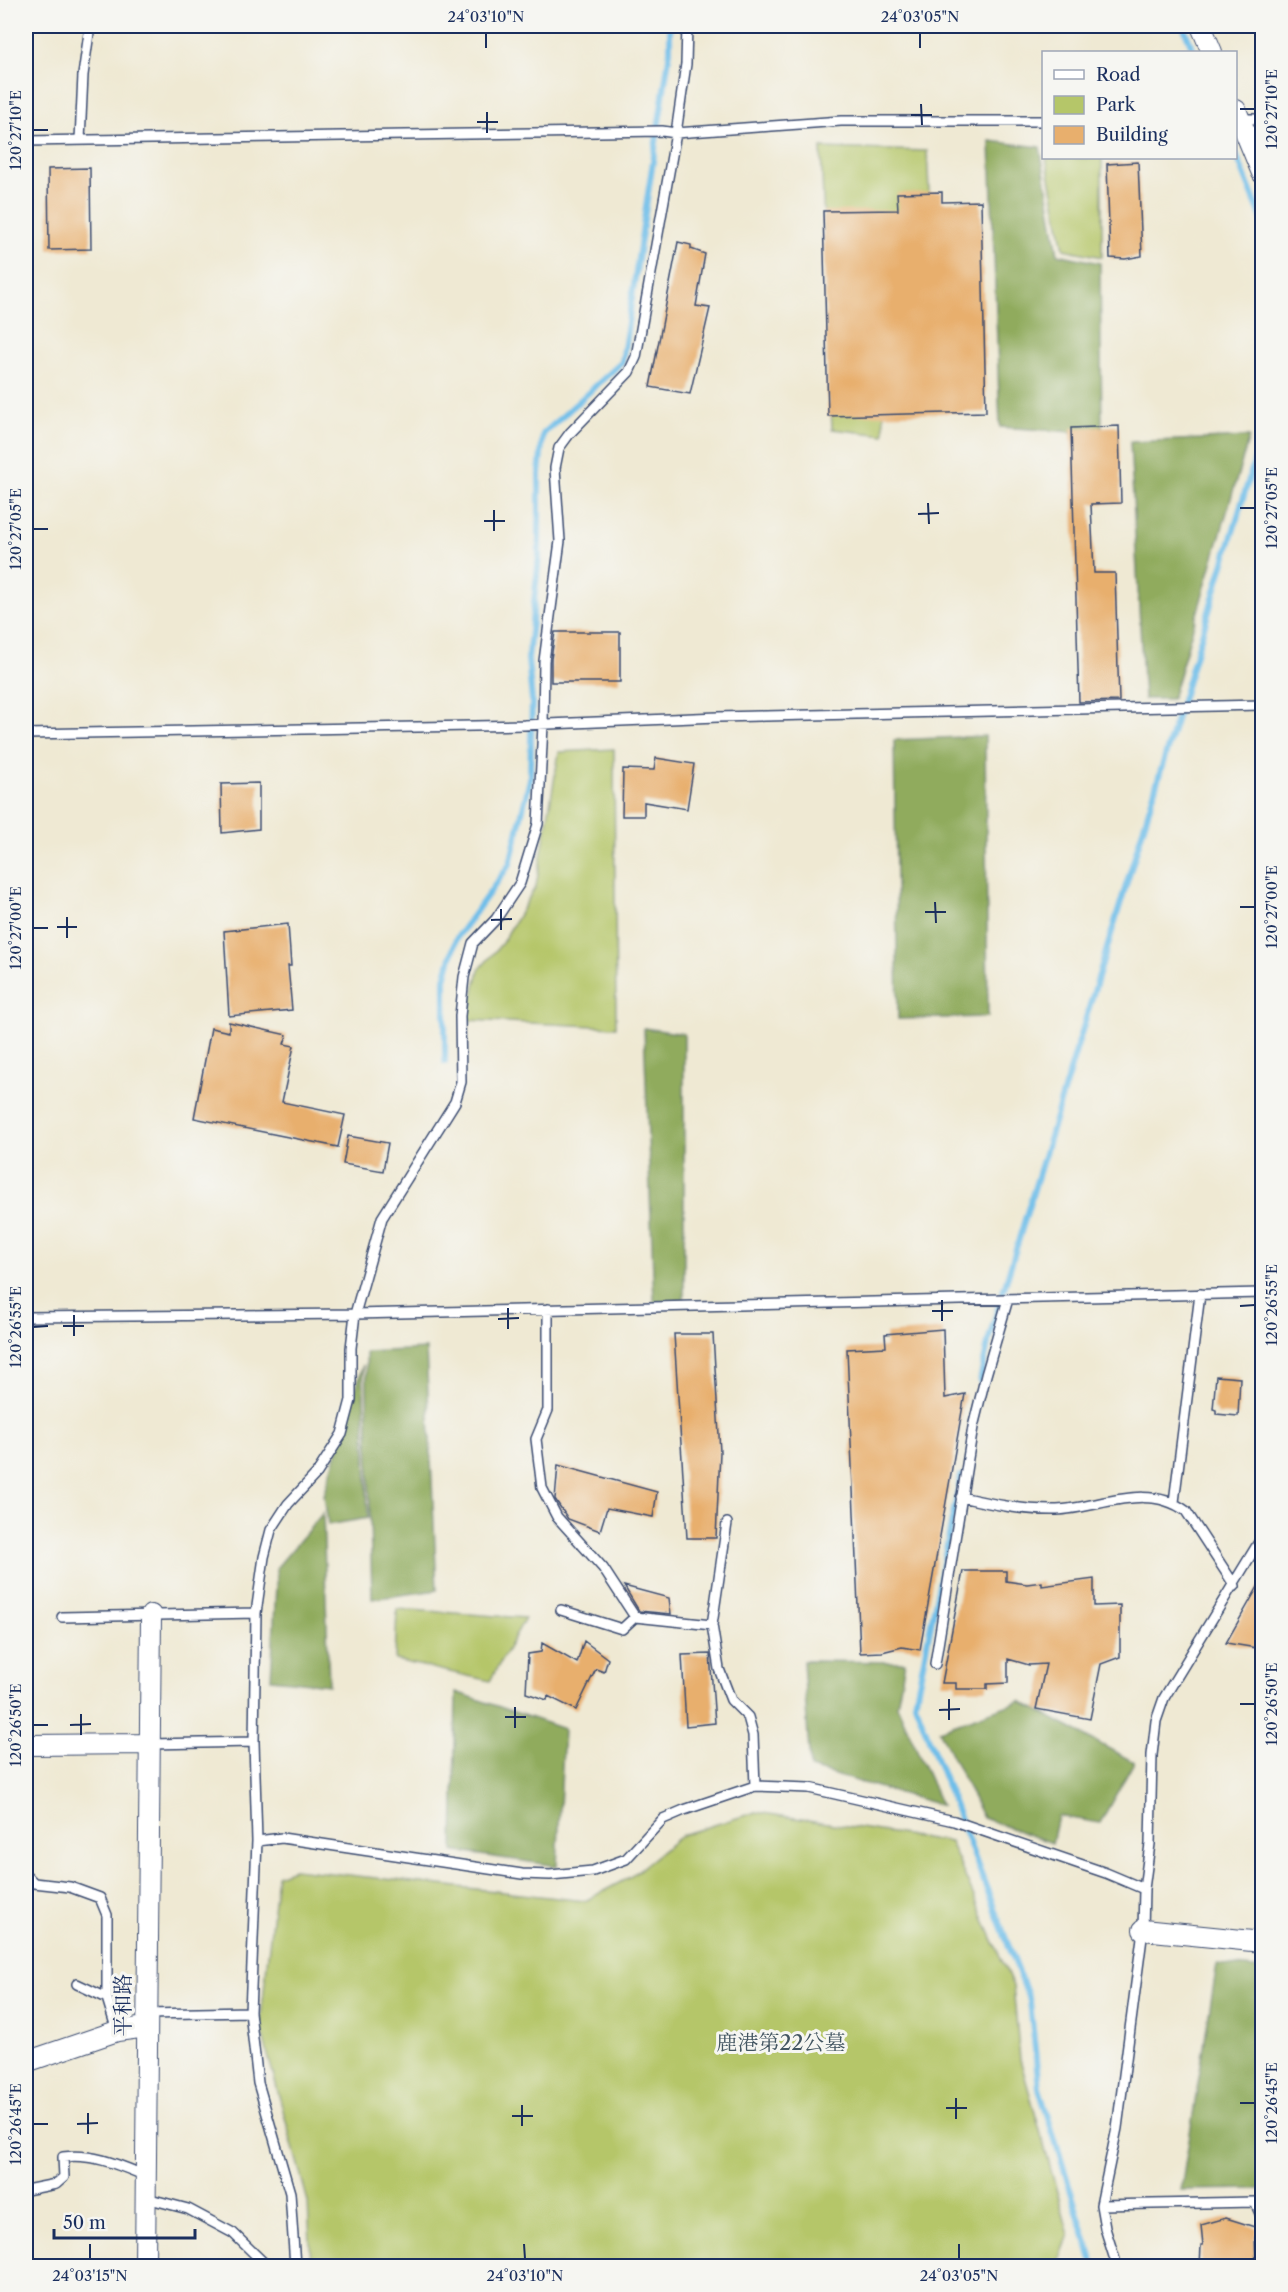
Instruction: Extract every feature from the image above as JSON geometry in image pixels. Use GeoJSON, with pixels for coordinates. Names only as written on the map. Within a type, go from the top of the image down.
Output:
{"type":"FeatureCollection","features":[{"type":"Feature","properties":{"kind":"street"},"geometry":{"type":"LineString","coordinates":[[1201,26],[1212,51]]}},
{"type":"Feature","properties":{"kind":"street"},"geometry":{"type":"LineString","coordinates":[[1237,116],[1263,173]]}},
{"type":"Feature","properties":{"kind":"street","name":"平和路"},"geometry":{"type":"LineString","coordinates":[[145,2266],[150,1615]]}},
{"type":"Feature","properties":{"kind":"street"},"geometry":{"type":"LineString","coordinates":[[26,1745],[150,1744]]}},
{"type":"Feature","properties":{"kind":"street"},"geometry":{"type":"LineString","coordinates":[[1143,1930],[1263,1942]]}},
{"type":"Feature","properties":{"kind":"street"},"geometry":{"type":"LineString","coordinates":[[26,2062],[147,2020]]}},
{"type":"Feature","properties":{"kind":"lane"},"geometry":{"type":"LineString","coordinates":[[80,140],[83,75],[90,26]]}},
{"type":"Feature","properties":{"kind":"lane"},"geometry":{"type":"LineString","coordinates":[[295,2266],[290,2193],[258,2084],[250,2012],[257,1841],[254,1742],[256,1613],[264,1557],[271,1530],[288,1504],[317,1473],[342,1434],[351,1400],[351,1348],[355,1314],[382,1218],[455,1102],[461,1082],[460,1016],[464,977],[473,943],[496,919],[520,883],[530,855],[538,824],[543,725],[543,661],[560,541],[555,468],[559,448],[570,433],[629,372],[636,357],[676,133],[686,64],[687,26]]}},
{"type":"Feature","properties":{"kind":"lane"},"geometry":{"type":"LineString","coordinates":[[1237,116],[1263,119]]}},
{"type":"Feature","properties":{"kind":"lane"},"geometry":{"type":"LineString","coordinates":[[26,141],[657,131],[676,133],[841,121],[1042,121]]}},
{"type":"Feature","properties":{"kind":"lane"},"geometry":{"type":"LineString","coordinates":[[26,734],[543,725],[718,717],[1263,705]]}},
{"type":"Feature","properties":{"kind":"lane"},"geometry":{"type":"LineString","coordinates":[[26,1317],[355,1314],[1263,1293]]}},
{"type":"Feature","properties":{"kind":"lane"},"geometry":{"type":"LineString","coordinates":[[1174,1502],[1200,1294]]}},
{"type":"Feature","properties":{"kind":"lane"},"geometry":{"type":"LineString","coordinates":[[935,1664],[973,1427],[1008,1299]]}},
{"type":"Feature","properties":{"kind":"lane"},"geometry":{"type":"LineString","coordinates":[[548,1309],[548,1410],[536,1439],[542,1488],[557,1517],[603,1568],[635,1617]]}},
{"type":"Feature","properties":{"kind":"lane"},"geometry":{"type":"LineString","coordinates":[[962,1497],[993,1505],[1057,1510],[1108,1501],[1157,1497],[1174,1502],[1186,1511],[1235,1586]]}},
{"type":"Feature","properties":{"kind":"lane"},"geometry":{"type":"LineString","coordinates":[[727,1523],[712,1625],[719,1669],[731,1700],[748,1717],[753,1734],[755,1786]]}},
{"type":"Feature","properties":{"kind":"lane"},"geometry":{"type":"LineString","coordinates":[[1117,2266],[1105,2228],[1101,2205],[1117,2128],[1143,1930],[1144,1889],[1150,1844],[1155,1721],[1164,1698],[1235,1586],[1263,1537]]}},
{"type":"Feature","properties":{"kind":"lane"},"geometry":{"type":"LineString","coordinates":[[561,1610],[622,1629],[635,1617],[712,1625]]}},
{"type":"Feature","properties":{"kind":"lane"},"geometry":{"type":"LineString","coordinates":[[62,1617],[256,1613]]}},
{"type":"Feature","properties":{"kind":"lane"},"geometry":{"type":"LineString","coordinates":[[150,1744],[254,1742]]}},
{"type":"Feature","properties":{"kind":"lane"},"geometry":{"type":"LineString","coordinates":[[257,1841],[282,1838],[522,1874],[550,1875],[593,1871],[626,1859],[663,1819],[684,1810],[755,1786],[809,1788],[954,1821],[1106,1873],[1144,1889]]}},
{"type":"Feature","properties":{"kind":"lane"},"geometry":{"type":"LineString","coordinates":[[26,1875],[34,1883],[70,1887],[100,1898],[107,1915],[106,1998],[117,2031]]}},
{"type":"Feature","properties":{"kind":"lane"},"geometry":{"type":"LineString","coordinates":[[77,1984],[106,1998]]}},
{"type":"Feature","properties":{"kind":"lane"},"geometry":{"type":"LineString","coordinates":[[147,2020],[250,2012]]}},
{"type":"Feature","properties":{"kind":"lane"},"geometry":{"type":"LineString","coordinates":[[26,2190],[56,2184],[64,2177],[63,2157],[76,2155],[112,2163],[146,2176]]}},
{"type":"Feature","properties":{"kind":"lane"},"geometry":{"type":"LineString","coordinates":[[146,2198],[188,2209],[233,2234],[267,2266]]}},
{"type":"Feature","properties":{"kind":"lane"},"geometry":{"type":"LineString","coordinates":[[1101,2205],[1255,2202],[1263,2218]]}},
{"type":"Feature","properties":{"kind":"green space"},"geometry":{"type":"Polygon","coordinates":[[[990,141],[1040,147],[1058,254],[1100,263],[1102,434],[1000,427],[990,141]]]}},
{"type":"Feature","properties":{"kind":"green space"},"geometry":{"type":"Polygon","coordinates":[[[821,148],[927,151],[931,229],[880,229],[884,435],[832,429],[821,148]]]}},
{"type":"Feature","properties":{"kind":"green space"},"geometry":{"type":"Polygon","coordinates":[[[1046,159],[1102,159],[1102,257],[1064,249],[1046,159]]]}},
{"type":"Feature","properties":{"kind":"green space"},"geometry":{"type":"Polygon","coordinates":[[[1249,437],[1172,699],[1144,699],[1130,442],[1249,437]]]}},
{"type":"Feature","properties":{"kind":"green space"},"geometry":{"type":"Polygon","coordinates":[[[985,736],[988,1017],[898,1019],[894,740],[985,736]]]}},
{"type":"Feature","properties":{"kind":"green space"},"geometry":{"type":"Polygon","coordinates":[[[614,749],[616,1027],[467,1020],[479,970],[502,943],[536,886],[559,752],[614,749]]]}},
{"type":"Feature","properties":{"kind":"green space"},"geometry":{"type":"Polygon","coordinates":[[[644,1028],[684,1034],[684,1300],[654,1302],[644,1028]]]}},
{"type":"Feature","properties":{"kind":"green space"},"geometry":{"type":"Polygon","coordinates":[[[426,1349],[437,1590],[372,1599],[366,1352],[426,1349]]]}},
{"type":"Feature","properties":{"kind":"green space"},"geometry":{"type":"Polygon","coordinates":[[[363,1365],[368,1518],[328,1525],[324,1495],[363,1365]]]}},
{"type":"Feature","properties":{"kind":"green space"},"geometry":{"type":"Polygon","coordinates":[[[323,1513],[329,1685],[271,1679],[277,1567],[323,1513]]]}},
{"type":"Feature","properties":{"kind":"green space"},"geometry":{"type":"Polygon","coordinates":[[[397,1609],[525,1618],[490,1681],[395,1660],[397,1609]]]}},
{"type":"Feature","properties":{"kind":"green space"},"geometry":{"type":"Polygon","coordinates":[[[803,1661],[905,1662],[897,1705],[941,1805],[810,1768],[803,1661]]]}},
{"type":"Feature","properties":{"kind":"green space"},"geometry":{"type":"Polygon","coordinates":[[[456,1692],[564,1729],[557,1866],[453,1851],[456,1692]]]}},
{"type":"Feature","properties":{"kind":"green space"},"geometry":{"type":"Polygon","coordinates":[[[1020,1701],[1134,1762],[1100,1823],[1058,1816],[1052,1843],[983,1818],[939,1730],[1020,1701]]]}},
{"type":"Feature","properties":{"kind":"green space","name":"鹿港第22公墓"},"geometry":{"type":"Polygon","coordinates":[[[756,1812],[950,1842],[1013,1986],[1020,2059],[1069,2235],[1057,2266],[311,2266],[308,2202],[260,2026],[277,1875],[294,1869],[585,1901],[630,1877],[682,1835],[756,1812]]]}},
{"type":"Feature","properties":{"kind":"green space"},"geometry":{"type":"Polygon","coordinates":[[[1217,1964],[1262,1969],[1262,2189],[1181,2190],[1217,1964]]]}},
{"type":"Feature","properties":{"kind":"building"},"geometry":{"type":"Polygon","coordinates":[[[1138,162],[1142,256],[1125,259],[1110,258],[1107,164],[1138,162]]]}},
{"type":"Feature","properties":{"kind":"building"},"geometry":{"type":"Polygon","coordinates":[[[90,168],[91,249],[49,250],[48,169],[90,168]]]}},
{"type":"Feature","properties":{"kind":"building"},"geometry":{"type":"Polygon","coordinates":[[[942,192],[942,202],[981,201],[986,412],[828,416],[823,211],[898,210],[897,193],[942,192]]]}},
{"type":"Feature","properties":{"kind":"building"},"geometry":{"type":"Polygon","coordinates":[[[678,242],[691,245],[691,249],[705,254],[696,306],[710,308],[690,394],[650,387],[678,242]]]}},
{"type":"Feature","properties":{"kind":"building"},"geometry":{"type":"Polygon","coordinates":[[[1119,426],[1121,503],[1091,504],[1094,573],[1115,573],[1119,701],[1079,702],[1071,428],[1119,426]]]}},
{"type":"Feature","properties":{"kind":"building"},"geometry":{"type":"Polygon","coordinates":[[[555,632],[620,632],[620,682],[551,682],[551,659],[555,632]]]}},
{"type":"Feature","properties":{"kind":"building"},"geometry":{"type":"Polygon","coordinates":[[[656,758],[694,764],[687,809],[644,802],[644,816],[622,816],[623,769],[654,770],[656,758]]]}},
{"type":"Feature","properties":{"kind":"building"},"geometry":{"type":"Polygon","coordinates":[[[259,783],[259,829],[222,833],[221,784],[259,783]]]}},
{"type":"Feature","properties":{"kind":"building"},"geometry":{"type":"Polygon","coordinates":[[[288,924],[291,966],[288,966],[292,1010],[229,1016],[224,931],[288,924]]]}},
{"type":"Feature","properties":{"kind":"building"},"geometry":{"type":"Polygon","coordinates":[[[229,1022],[287,1035],[284,1044],[294,1046],[282,1102],[345,1115],[338,1147],[194,1118],[211,1028],[229,1032],[229,1022]]]}},
{"type":"Feature","properties":{"kind":"building"},"geometry":{"type":"Polygon","coordinates":[[[348,1136],[388,1143],[383,1171],[343,1164],[348,1136]]]}},
{"type":"Feature","properties":{"kind":"building"},"geometry":{"type":"Polygon","coordinates":[[[943,1329],[945,1398],[965,1394],[920,1650],[902,1647],[882,1652],[860,1653],[847,1349],[886,1347],[885,1334],[943,1329]]]}},
{"type":"Feature","properties":{"kind":"building"},"geometry":{"type":"Polygon","coordinates":[[[674,1334],[713,1334],[720,1452],[716,1538],[687,1538],[674,1334]]]}},
{"type":"Feature","properties":{"kind":"building"},"geometry":{"type":"Polygon","coordinates":[[[1216,1376],[1240,1378],[1238,1416],[1216,1414],[1216,1410],[1213,1409],[1216,1376]]]}},
{"type":"Feature","properties":{"kind":"building"},"geometry":{"type":"Polygon","coordinates":[[[558,1465],[657,1492],[653,1517],[607,1508],[600,1531],[568,1519],[555,1499],[558,1465]]]}},
{"type":"Feature","properties":{"kind":"building"},"geometry":{"type":"Polygon","coordinates":[[[963,1571],[1006,1571],[1006,1581],[1027,1584],[1042,1582],[1042,1586],[1094,1579],[1094,1606],[1120,1605],[1120,1657],[1101,1664],[1090,1719],[1036,1709],[1046,1664],[1029,1665],[1008,1659],[1008,1683],[987,1684],[987,1689],[956,1689],[956,1683],[942,1683],[963,1571]]]}},
{"type":"Feature","properties":{"kind":"building"},"geometry":{"type":"Polygon","coordinates":[[[1263,1578],[1263,1649],[1226,1643],[1263,1578]]]}},
{"type":"Feature","properties":{"kind":"building"},"geometry":{"type":"Polygon","coordinates":[[[624,1586],[669,1598],[671,1614],[639,1611],[624,1586]]]}},
{"type":"Feature","properties":{"kind":"building"},"geometry":{"type":"Polygon","coordinates":[[[584,1641],[608,1659],[604,1672],[596,1669],[576,1710],[548,1696],[547,1700],[526,1693],[528,1654],[541,1652],[542,1643],[577,1663],[584,1641]]]}},
{"type":"Feature","properties":{"kind":"building"},"geometry":{"type":"Polygon","coordinates":[[[710,1654],[715,1723],[686,1726],[682,1655],[710,1654]]]}},
{"type":"Feature","properties":{"kind":"building"},"geometry":{"type":"Polygon","coordinates":[[[1226,2218],[1258,2228],[1255,2238],[1256,2266],[1200,2266],[1201,2245],[1203,2245],[1201,2225],[1226,2218]]]}},
{"type":"Feature","properties":{"kind":"waterway"},"geometry":{"type":"LineString","coordinates":[[445,1062],[445,979],[456,939],[510,864],[530,779],[532,700],[528,659],[539,556],[539,474],[543,434],[622,362],[670,51],[670,26]]}},
{"type":"Feature","properties":{"kind":"waterway"},"geometry":{"type":"LineString","coordinates":[[1183,26],[1194,51]]}},
{"type":"Feature","properties":{"kind":"waterway"},"geometry":{"type":"LineString","coordinates":[[1237,156],[1262,219]]}},
{"type":"Feature","properties":{"kind":"waterway"},"geometry":{"type":"LineString","coordinates":[[980,1381],[989,1338],[1262,436]]}},
{"type":"Feature","properties":{"kind":"waterway"},"geometry":{"type":"LineString","coordinates":[[961,1476],[915,1703],[1030,2001],[1039,2088],[1094,2266]]}}]}
